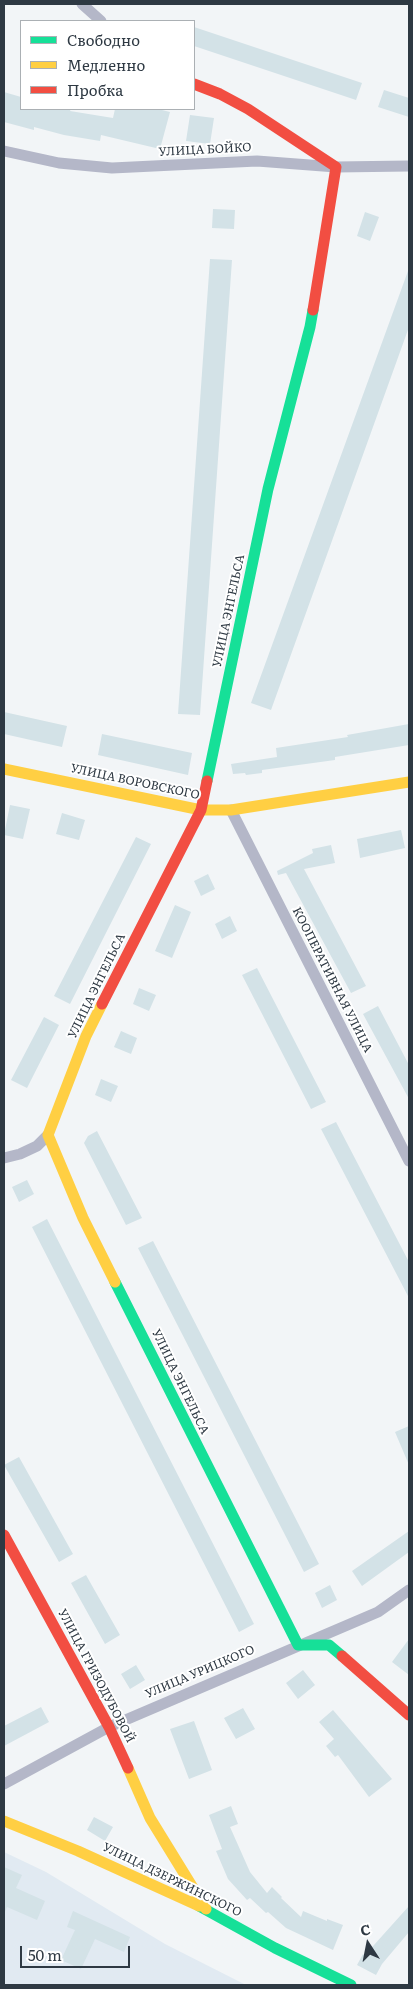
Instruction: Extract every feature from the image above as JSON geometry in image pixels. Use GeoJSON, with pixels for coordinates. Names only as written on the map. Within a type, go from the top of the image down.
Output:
{"type":"FeatureCollection","features":[{"type":"Feature","properties":{"kind":"street"},"geometry":{"type":"LineString","coordinates":[[82,4],[100,20]]}},
{"type":"Feature","properties":{"kind":"street"},"geometry":{"type":"LineString","coordinates":[[195,84],[220,94],[248,109],[336,167]]}},
{"type":"Feature","properties":{"kind":"street","name":"УЛИЦА БОЙКО"},"geometry":{"type":"LineString","coordinates":[[4,151],[59,163],[112,168],[257,161],[336,167],[409,166]]}},
{"type":"Feature","properties":{"kind":"street","name":"УЛИЦА ЭНГЕЛЬСА"},"geometry":{"type":"LineString","coordinates":[[298,1645],[88,1226],[48,1135],[86,1036],[201,810],[268,489],[310,327],[336,167]]}},
{"type":"Feature","properties":{"kind":"street","name":"УЛИЦА ВОРОВСКОГО"},"geometry":{"type":"LineString","coordinates":[[4,769],[201,810],[231,810],[409,782]]}},
{"type":"Feature","properties":{"kind":"street","name":"КООПЕРАТИВНАЯ УЛИЦА"},"geometry":{"type":"LineString","coordinates":[[231,810],[409,1162]]}},
{"type":"Feature","properties":{"kind":"street"},"geometry":{"type":"LineString","coordinates":[[4,1158],[20,1154],[37,1146],[48,1135]]}},
{"type":"Feature","properties":{"kind":"street","name":"УЛИЦА ГРИЗОДУБОВОЙ"},"geometry":{"type":"LineString","coordinates":[[4,1534],[109,1727],[150,1818],[206,1910]]}},
{"type":"Feature","properties":{"kind":"street","name":"УЛИЦА УРИЦКОГО"},"geometry":{"type":"LineString","coordinates":[[4,1784],[109,1727],[378,1612],[409,1590]]}},
{"type":"Feature","properties":{"kind":"street"},"geometry":{"type":"LineString","coordinates":[[298,1645],[329,1645],[409,1715]]}},
{"type":"Feature","properties":{"kind":"street","name":"УЛИЦА ДЗЕРЖИНСКОГО"},"geometry":{"type":"LineString","coordinates":[[4,1821],[78,1851],[206,1910],[275,1948],[351,1985]]}},
{"type":"Feature","properties":{"kind":"shaded area"},"geometry":{"type":"Polygon","coordinates":[[[4,1852],[46,1872],[165,1944],[246,1985],[4,1985],[4,1852]]]}},
{"type":"Feature","properties":{"kind":"building"},"geometry":{"type":"Polygon","coordinates":[[[195,27],[362,83],[356,100],[195,46],[195,27]]]}},
{"type":"Feature","properties":{"kind":"building"},"geometry":{"type":"Polygon","coordinates":[[[384,90],[409,98],[409,117],[378,107],[384,90]]]}},
{"type":"Feature","properties":{"kind":"building"},"geometry":{"type":"Polygon","coordinates":[[[4,92],[20,97],[20,110],[70,110],[113,118],[115,110],[162,110],[170,112],[160,149],[101,135],[100,141],[64,135],[34,127],[34,130],[4,122],[4,92]]]}},
{"type":"Feature","properties":{"kind":"building"},"geometry":{"type":"Polygon","coordinates":[[[190,115],[214,118],[210,144],[186,141],[190,115]]]}},
{"type":"Feature","properties":{"kind":"building"},"geometry":{"type":"Polygon","coordinates":[[[213,209],[235,210],[234,229],[212,228],[213,209]]]}},
{"type":"Feature","properties":{"kind":"building"},"geometry":{"type":"Polygon","coordinates":[[[365,212],[379,217],[370,241],[357,236],[365,212]]]}},
{"type":"Feature","properties":{"kind":"building"},"geometry":{"type":"Polygon","coordinates":[[[210,259],[232,260],[200,715],[178,714],[210,259]]]}},
{"type":"Feature","properties":{"kind":"building"},"geometry":{"type":"Polygon","coordinates":[[[408,271],[409,327],[271,710],[251,703],[408,271]]]}},
{"type":"Feature","properties":{"kind":"building"},"geometry":{"type":"Polygon","coordinates":[[[4,712],[67,726],[62,747],[4,734],[4,712]]]}},
{"type":"Feature","properties":{"kind":"building"},"geometry":{"type":"Polygon","coordinates":[[[409,724],[409,745],[335,757],[335,760],[262,770],[262,773],[233,774],[231,764],[277,757],[276,748],[348,737],[347,735],[409,724]]]}},
{"type":"Feature","properties":{"kind":"building"},"geometry":{"type":"Polygon","coordinates":[[[102,734],[192,753],[188,775],[98,755],[102,734]]]}},
{"type":"Feature","properties":{"kind":"building"},"geometry":{"type":"Polygon","coordinates":[[[10,805],[30,809],[23,839],[4,835],[10,805]]]}},
{"type":"Feature","properties":{"kind":"building"},"geometry":{"type":"Polygon","coordinates":[[[62,813],[85,820],[79,840],[56,834],[62,813]]]}},
{"type":"Feature","properties":{"kind":"building"},"geometry":{"type":"Polygon","coordinates":[[[401,830],[405,848],[360,858],[357,839],[401,830]]]}},
{"type":"Feature","properties":{"kind":"building"},"geometry":{"type":"Polygon","coordinates":[[[136,837],[151,844],[70,1004],[54,996],[136,837]]]}},
{"type":"Feature","properties":{"kind":"building"},"geometry":{"type":"Polygon","coordinates":[[[331,845],[335,863],[304,869],[366,986],[351,993],[286,873],[278,875],[277,871],[313,853],[312,849],[331,845]]]}},
{"type":"Feature","properties":{"kind":"building"},"geometry":{"type":"Polygon","coordinates":[[[208,874],[215,889],[201,896],[194,881],[208,874]]]}},
{"type":"Feature","properties":{"kind":"building"},"geometry":{"type":"Polygon","coordinates":[[[175,905],[191,912],[172,958],[155,951],[175,905]]]}},
{"type":"Feature","properties":{"kind":"building"},"geometry":{"type":"Polygon","coordinates":[[[230,916],[237,931],[222,939],[215,924],[230,916]]]}},
{"type":"Feature","properties":{"kind":"building"},"geometry":{"type":"Polygon","coordinates":[[[257,968],[326,1102],[311,1109],[242,975],[257,968]]]}},
{"type":"Feature","properties":{"kind":"building"},"geometry":{"type":"Polygon","coordinates":[[[139,988],[156,995],[149,1011],[133,1004],[139,988]]]}},
{"type":"Feature","properties":{"kind":"building"},"geometry":{"type":"Polygon","coordinates":[[[378,1006],[409,1065],[409,1099],[363,1014],[378,1006]]]}},
{"type":"Feature","properties":{"kind":"building"},"geometry":{"type":"Polygon","coordinates":[[[44,1017],[59,1025],[27,1088],[11,1080],[44,1017]]]}},
{"type":"Feature","properties":{"kind":"building"},"geometry":{"type":"Polygon","coordinates":[[[121,1031],[137,1038],[131,1054],[114,1047],[121,1031]]]}},
{"type":"Feature","properties":{"kind":"building"},"geometry":{"type":"Polygon","coordinates":[[[101,1079],[118,1086],[111,1102],[95,1095],[101,1079]]]}},
{"type":"Feature","properties":{"kind":"building"},"geometry":{"type":"Polygon","coordinates":[[[336,1122],[409,1262],[409,1298],[321,1129],[336,1122]]]}},
{"type":"Feature","properties":{"kind":"building"},"geometry":{"type":"Polygon","coordinates":[[[97,1131],[142,1218],[126,1225],[84,1143],[88,1136],[97,1131]]]}},
{"type":"Feature","properties":{"kind":"building"},"geometry":{"type":"Polygon","coordinates":[[[27,1180],[34,1194],[19,1202],[12,1187],[27,1180]]]}},
{"type":"Feature","properties":{"kind":"building"},"geometry":{"type":"Polygon","coordinates":[[[47,1219],[254,1624],[239,1632],[32,1227],[47,1219]]]}},
{"type":"Feature","properties":{"kind":"building"},"geometry":{"type":"Polygon","coordinates":[[[153,1241],[319,1564],[304,1572],[138,1248],[153,1241]]]}},
{"type":"Feature","properties":{"kind":"building"},"geometry":{"type":"Polygon","coordinates":[[[409,1426],[409,1465],[395,1432],[409,1426]]]}},
{"type":"Feature","properties":{"kind":"building"},"geometry":{"type":"Polygon","coordinates":[[[19,1457],[73,1554],[59,1562],[4,1465],[19,1457]]]}},
{"type":"Feature","properties":{"kind":"building"},"geometry":{"type":"Polygon","coordinates":[[[409,1531],[409,1552],[362,1586],[352,1571],[409,1531]]]}},
{"type":"Feature","properties":{"kind":"building"},"geometry":{"type":"Polygon","coordinates":[[[86,1575],[120,1635],[105,1644],[71,1583],[86,1575]]]}},
{"type":"Feature","properties":{"kind":"building"},"geometry":{"type":"Polygon","coordinates":[[[330,1585],[337,1600],[322,1608],[315,1593],[330,1585]]]}},
{"type":"Feature","properties":{"kind":"building"},"geometry":{"type":"Polygon","coordinates":[[[409,1639],[409,1675],[392,1662],[409,1639]]]}},
{"type":"Feature","properties":{"kind":"building"},"geometry":{"type":"Polygon","coordinates":[[[136,1665],[145,1680],[130,1689],[121,1674],[136,1665]]]}},
{"type":"Feature","properties":{"kind":"building"},"geometry":{"type":"Polygon","coordinates":[[[303,1670],[315,1685],[298,1699],[286,1683],[303,1670]]]}},
{"type":"Feature","properties":{"kind":"building"},"geometry":{"type":"Polygon","coordinates":[[[41,1707],[49,1722],[4,1746],[4,1726],[41,1707]]]}},
{"type":"Feature","properties":{"kind":"building"},"geometry":{"type":"Polygon","coordinates":[[[243,1708],[255,1729],[236,1739],[224,1718],[243,1708]]]}},
{"type":"Feature","properties":{"kind":"building"},"geometry":{"type":"Polygon","coordinates":[[[333,1710],[392,1779],[369,1797],[338,1755],[335,1757],[326,1746],[334,1739],[319,1722],[333,1710]]]}},
{"type":"Feature","properties":{"kind":"building"},"geometry":{"type":"Polygon","coordinates":[[[194,1721],[212,1770],[189,1779],[170,1729],[194,1721]]]}},
{"type":"Feature","properties":{"kind":"building"},"geometry":{"type":"Polygon","coordinates":[[[231,1806],[238,1824],[230,1827],[250,1872],[267,1893],[272,1887],[301,1917],[303,1911],[327,1921],[327,1919],[343,1925],[333,1950],[286,1928],[250,1898],[247,1900],[228,1879],[216,1851],[222,1849],[209,1815],[231,1806]]]}},
{"type":"Feature","properties":{"kind":"building"},"geometry":{"type":"Polygon","coordinates":[[[94,1817],[113,1827],[105,1841],[87,1830],[94,1817]]]}},
{"type":"Feature","properties":{"kind":"building"},"geometry":{"type":"Polygon","coordinates":[[[4,1867],[22,1875],[16,1888],[45,1901],[37,1920],[7,1907],[4,1914],[4,1867]]]}},
{"type":"Feature","properties":{"kind":"building"},"geometry":{"type":"Polygon","coordinates":[[[409,1906],[409,1932],[382,1964],[376,1975],[357,1965],[363,1954],[365,1955],[409,1906]]]}},
{"type":"Feature","properties":{"kind":"building"},"geometry":{"type":"Polygon","coordinates":[[[73,1911],[130,1937],[124,1952],[95,1939],[81,1969],[61,1960],[75,1930],[67,1927],[73,1911]]]}},
{"type":"Feature","properties":{"kind":"traffic: fast"},"geometry":{"type":"LineString","coordinates":[[207,781],[268,489],[313,310]]}},
{"type":"Feature","properties":{"kind":"traffic: fast"},"geometry":{"type":"LineString","coordinates":[[115,1282],[298,1645],[329,1645],[342,1656]]}},
{"type":"Feature","properties":{"kind":"traffic: fast"},"geometry":{"type":"LineString","coordinates":[[199,1906],[275,1948],[351,1985]]}},
{"type":"Feature","properties":{"kind":"traffic: slow"},"geometry":{"type":"LineString","coordinates":[[4,769],[201,810],[231,810],[409,782]]}},
{"type":"Feature","properties":{"kind":"traffic: slow"},"geometry":{"type":"LineString","coordinates":[[102,1004],[86,1036],[48,1135],[83,1218],[115,1282]]}},
{"type":"Feature","properties":{"kind":"traffic: slow"},"geometry":{"type":"LineString","coordinates":[[128,1768],[150,1818],[206,1909]]}},
{"type":"Feature","properties":{"kind":"traffic: slow"},"geometry":{"type":"LineString","coordinates":[[4,1821],[78,1851],[199,1906]]}},
{"type":"Feature","properties":{"kind":"traffic: jam"},"geometry":{"type":"LineString","coordinates":[[195,84],[220,94],[248,109],[336,167],[313,310]]}},
{"type":"Feature","properties":{"kind":"traffic: jam"},"geometry":{"type":"LineString","coordinates":[[102,1004],[201,810],[207,781]]}},
{"type":"Feature","properties":{"kind":"traffic: jam"},"geometry":{"type":"LineString","coordinates":[[4,1535],[109,1727],[128,1768]]}},
{"type":"Feature","properties":{"kind":"traffic: jam"},"geometry":{"type":"LineString","coordinates":[[342,1656],[409,1715]]}}]}
